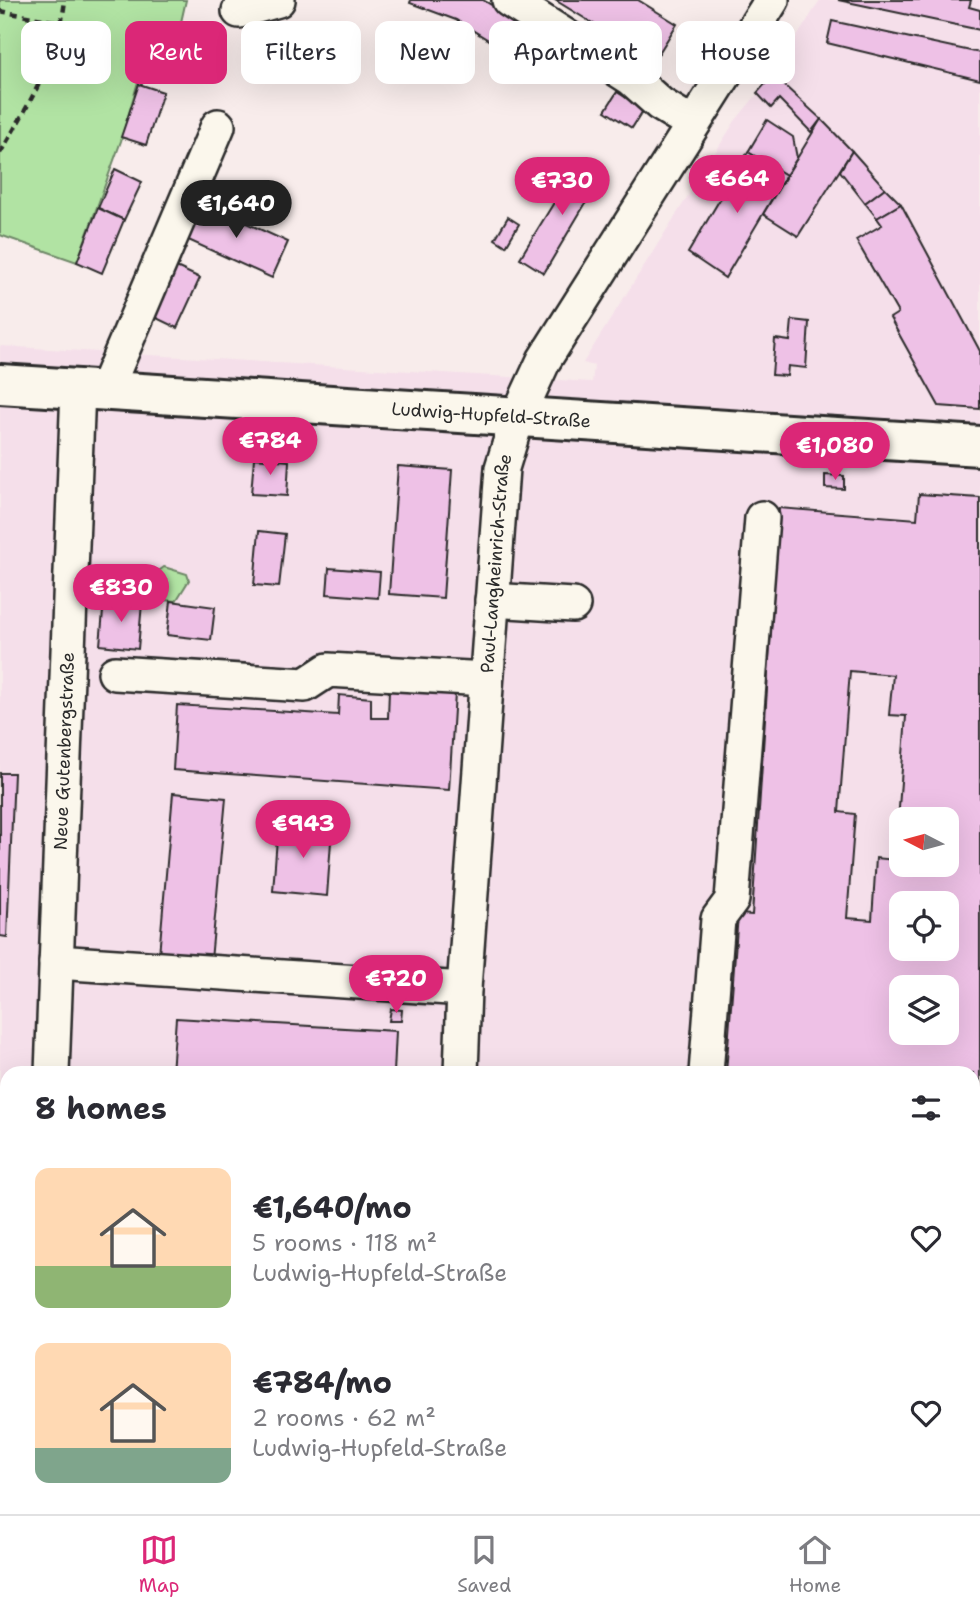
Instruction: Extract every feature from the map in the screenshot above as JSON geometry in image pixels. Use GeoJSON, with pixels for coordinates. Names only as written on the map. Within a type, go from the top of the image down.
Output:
{"type":"FeatureCollection","features":[{"type":"Feature","properties":{"kind":"main road","name":"Ludwig-Hupfeld-Straße"},"geometry":{"type":"LineString","coordinates":[[0,384],[980,446]]}},
{"type":"Feature","properties":{"kind":"street"},"geometry":{"type":"LineString","coordinates":[[239,11],[278,0]]}},
{"type":"Feature","properties":{"kind":"street"},"geometry":{"type":"LineString","coordinates":[[509,0],[631,78],[660,104],[693,124]]}},
{"type":"Feature","properties":{"kind":"street","name":"Paul-Langheinrich-Straße"},"geometry":{"type":"LineString","coordinates":[[461,1066],[464,989],[502,468],[518,416],[544,360],[772,0]]}},
{"type":"Feature","properties":{"kind":"street"},"geometry":{"type":"LineString","coordinates":[[92,389],[218,126]]}},
{"type":"Feature","properties":{"kind":"street","name":"Neue Gutenbergstraße"},"geometry":{"type":"LineString","coordinates":[[52,1066],[56,962],[92,389]]}},
{"type":"Feature","properties":{"kind":"street"},"geometry":{"type":"LineString","coordinates":[[707,1066],[718,919],[733,900],[762,518]]}},
{"type":"Feature","properties":{"kind":"street"},"geometry":{"type":"LineString","coordinates":[[492,600],[573,605]]}},
{"type":"Feature","properties":{"kind":"street"},"geometry":{"type":"LineString","coordinates":[[116,673],[305,685],[328,670],[486,679]]}},
{"type":"Feature","properties":{"kind":"street"},"geometry":{"type":"LineString","coordinates":[[56,962],[464,989]]}},
{"type":"Feature","properties":{"kind":"path"},"geometry":{"type":"LineString","coordinates":[[63,21],[65,0]]}},
{"type":"Feature","properties":{"kind":"path"},"geometry":{"type":"LineString","coordinates":[[0,11],[52,21]]}},
{"type":"Feature","properties":{"kind":"path"},"geometry":{"type":"LineString","coordinates":[[0,153],[39,84]]}},
{"type":"Feature","properties":{"kind":"shaded area"},"geometry":{"type":"Polygon","coordinates":[[[820,0],[980,0],[980,1066],[0,1066],[0,346],[592,382],[594,366],[583,363],[735,121],[766,84],[795,84],[795,40],[820,0]]]}},
{"type":"Feature","properties":{"kind":"green space"},"geometry":{"type":"Polygon","coordinates":[[[0,0],[186,0],[181,21],[125,21],[125,84],[137,84],[121,141],[77,262],[0,235],[0,0]]]}},
{"type":"Feature","properties":{"kind":"green space"},"geometry":{"type":"Polygon","coordinates":[[[164,567],[187,574],[189,580],[176,601],[163,600],[154,590],[151,577],[164,567]]]}},
{"type":"Feature","properties":{"kind":"building"},"geometry":{"type":"Polygon","coordinates":[[[411,0],[483,0],[518,21],[489,21],[489,40],[475,32],[475,21],[458,21],[410,3],[411,0]]]}},
{"type":"Feature","properties":{"kind":"building"},"geometry":{"type":"Polygon","coordinates":[[[555,0],[638,0],[676,26],[662,48],[662,21],[589,21],[555,0]]]}},
{"type":"Feature","properties":{"kind":"building"},"geometry":{"type":"Polygon","coordinates":[[[838,0],[971,0],[969,7],[980,10],[980,30],[838,0]]]}},
{"type":"Feature","properties":{"kind":"building"},"geometry":{"type":"Polygon","coordinates":[[[832,21],[980,53],[980,80],[827,43],[832,21]]]}},
{"type":"Feature","properties":{"kind":"building"},"geometry":{"type":"Polygon","coordinates":[[[139,84],[163,92],[146,145],[121,137],[139,84]]]}},
{"type":"Feature","properties":{"kind":"building"},"geometry":{"type":"Polygon","coordinates":[[[765,84],[783,84],[821,119],[811,132],[779,99],[771,108],[757,93],[765,84]]]}},
{"type":"Feature","properties":{"kind":"building"},"geometry":{"type":"Polygon","coordinates":[[[617,92],[644,109],[632,128],[605,111],[617,92]]]}},
{"type":"Feature","properties":{"kind":"building"},"geometry":{"type":"Polygon","coordinates":[[[821,119],[852,151],[798,236],[763,214],[821,119]]]}},
{"type":"Feature","properties":{"kind":"building"},"geometry":{"type":"Polygon","coordinates":[[[767,120],[793,137],[797,158],[786,175],[748,152],[767,120]]]}},
{"type":"Feature","properties":{"kind":"building"},"geometry":{"type":"Polygon","coordinates":[[[852,151],[885,188],[865,203],[840,171],[852,151]]]}},
{"type":"Feature","properties":{"kind":"building"},"geometry":{"type":"Polygon","coordinates":[[[748,152],[786,175],[725,278],[688,253],[748,152]]]}},
{"type":"Feature","properties":{"kind":"building"},"geometry":{"type":"Polygon","coordinates":[[[580,160],[603,174],[544,273],[520,258],[580,160]]]}},
{"type":"Feature","properties":{"kind":"building"},"geometry":{"type":"Polygon","coordinates":[[[115,169],[142,182],[124,220],[98,208],[115,169]]]}},
{"type":"Feature","properties":{"kind":"building"},"geometry":{"type":"Polygon","coordinates":[[[885,188],[901,204],[877,218],[865,203],[885,188]]]}},
{"type":"Feature","properties":{"kind":"building"},"geometry":{"type":"Polygon","coordinates":[[[200,202],[288,242],[272,278],[184,238],[200,202]]]}},
{"type":"Feature","properties":{"kind":"building"},"geometry":{"type":"Polygon","coordinates":[[[901,204],[980,351],[980,409],[939,406],[890,318],[898,313],[856,240],[882,225],[877,218],[901,204]]]}},
{"type":"Feature","properties":{"kind":"building"},"geometry":{"type":"Polygon","coordinates":[[[98,208],[124,220],[102,273],[77,262],[98,208]]]}},
{"type":"Feature","properties":{"kind":"building"},"geometry":{"type":"Polygon","coordinates":[[[508,217],[519,224],[506,246],[495,239],[508,217]]]}},
{"type":"Feature","properties":{"kind":"building"},"geometry":{"type":"Polygon","coordinates":[[[168,263],[200,278],[177,328],[146,313],[168,263]]]}},
{"type":"Feature","properties":{"kind":"building"},"geometry":{"type":"Polygon","coordinates":[[[792,320],[809,322],[806,368],[788,366],[787,376],[772,375],[775,339],[790,341],[792,320]]]}},
{"type":"Feature","properties":{"kind":"building"},"geometry":{"type":"Polygon","coordinates":[[[254,458],[289,461],[287,496],[251,494],[254,458]]]}},
{"type":"Feature","properties":{"kind":"building"},"geometry":{"type":"Polygon","coordinates":[[[398,466],[452,470],[443,598],[389,594],[398,466]]]}},
{"type":"Feature","properties":{"kind":"building"},"geometry":{"type":"Polygon","coordinates":[[[825,475],[844,476],[844,489],[825,488],[825,475]]]}},
{"type":"Feature","properties":{"kind":"building"},"geometry":{"type":"Polygon","coordinates":[[[919,494],[980,498],[980,1066],[727,1066],[738,914],[752,915],[779,508],[917,519],[919,494]],[[850,671],[839,812],[855,814],[847,918],[872,920],[876,858],[889,859],[889,877],[959,877],[959,807],[899,807],[906,716],[889,715],[893,675],[850,671]]]}},
{"type":"Feature","properties":{"kind":"building"},"geometry":{"type":"Polygon","coordinates":[[[259,531],[285,534],[279,587],[254,585],[259,531]]]}},
{"type":"Feature","properties":{"kind":"building"},"geometry":{"type":"Polygon","coordinates":[[[329,568],[380,572],[378,598],[327,594],[329,568]]]}},
{"type":"Feature","properties":{"kind":"building"},"geometry":{"type":"Polygon","coordinates":[[[104,600],[142,603],[138,649],[100,645],[104,600]]]}},
{"type":"Feature","properties":{"kind":"building"},"geometry":{"type":"Polygon","coordinates":[[[171,601],[215,607],[211,640],[167,635],[171,601]]]}},
{"type":"Feature","properties":{"kind":"building"},"geometry":{"type":"Polygon","coordinates":[[[389,690],[455,693],[449,790],[173,770],[177,705],[338,715],[339,695],[371,698],[371,718],[388,718],[389,690]]]}},
{"type":"Feature","properties":{"kind":"building"},"geometry":{"type":"Polygon","coordinates":[[[0,773],[14,773],[7,937],[0,936],[0,773]]]}},
{"type":"Feature","properties":{"kind":"building"},"geometry":{"type":"Polygon","coordinates":[[[173,793],[226,798],[211,960],[159,955],[173,793]]]}},
{"type":"Feature","properties":{"kind":"building"},"geometry":{"type":"Polygon","coordinates":[[[278,825],[332,828],[327,896],[273,891],[278,825]]]}},
{"type":"Feature","properties":{"kind":"building"},"geometry":{"type":"Polygon","coordinates":[[[391,1009],[402,1010],[401,1021],[389,1021],[391,1009]]]}},
{"type":"Feature","properties":{"kind":"building"},"geometry":{"type":"Polygon","coordinates":[[[176,1018],[396,1031],[394,1066],[173,1066],[176,1018]]]}}]}
